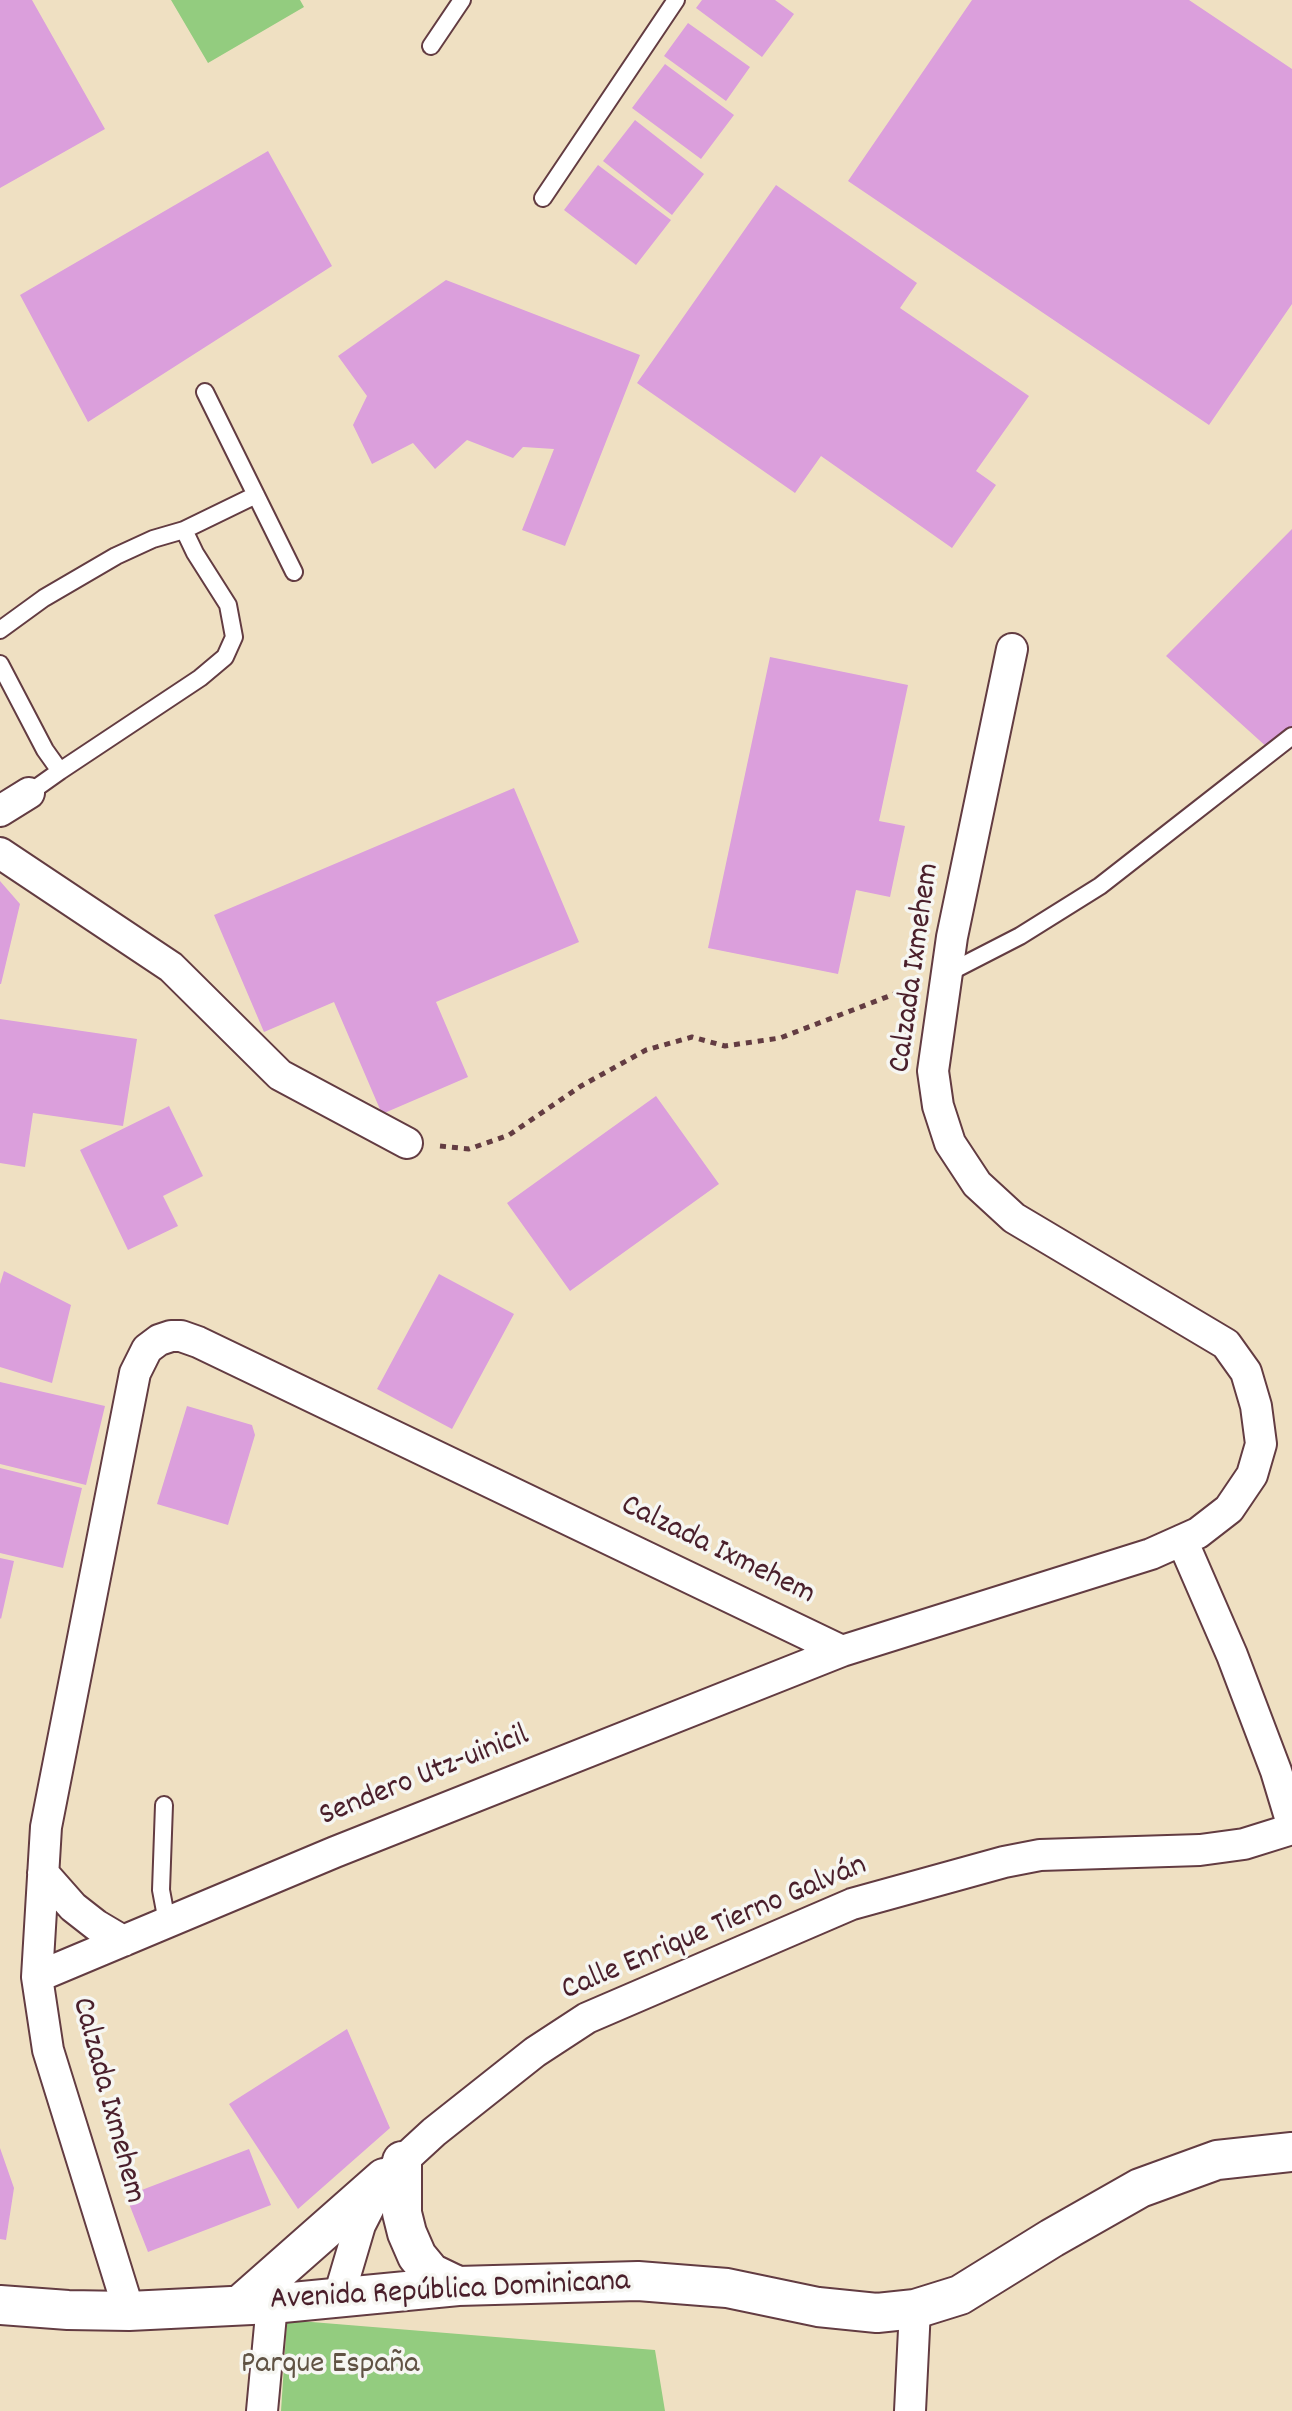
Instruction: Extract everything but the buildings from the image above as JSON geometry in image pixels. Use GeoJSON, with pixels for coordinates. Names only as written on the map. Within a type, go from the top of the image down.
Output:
{"type":"FeatureCollection","features":[{"type":"Feature","properties":{"kind":"street","name":"Calzada Ixmehem"},"geometry":{"type":"LineString","coordinates":[[129,2311],[48,2050],[37,1977],[46,1827],[135,1373],[147,1349],[159,1340],[181,1336],[198,1342],[842,1651],[1151,1554],[1198,1533],[1229,1509],[1252,1475],[1261,1444],[1256,1406],[1246,1372],[1226,1344],[1014,1218],[977,1184],[950,1143],[938,1106],[933,1071],[952,937],[1012,649]]}},
{"type":"Feature","properties":{"kind":"street"},"geometry":{"type":"LineString","coordinates":[[0,811],[29,793]]}},
{"type":"Feature","properties":{"kind":"street"},"geometry":{"type":"LineString","coordinates":[[0,853],[171,967],[280,1075],[407,1143]]}},
{"type":"Feature","properties":{"kind":"street"},"geometry":{"type":"LineString","coordinates":[[1182,1540],[1238,1669],[1276,1771],[1292,1826]]}},
{"type":"Feature","properties":{"kind":"street","name":"Sendero Utz-uinicil"},"geometry":{"type":"LineString","coordinates":[[37,1977],[335,1852],[842,1651]]}},
{"type":"Feature","properties":{"kind":"street","name":"Calle Enrique Tierno Galván"},"geometry":{"type":"LineString","coordinates":[[339,2296],[360,2225],[393,2170],[434,2132],[535,2052],[587,2018],[852,1904],[1004,1862],[1040,1855],[1200,1850],[1244,1844],[1292,1826]]}},
{"type":"Feature","properties":{"kind":"street"},"geometry":{"type":"LineString","coordinates":[[43,1873],[73,1907],[123,1941]]}},
{"type":"Feature","properties":{"kind":"street","name":"Avenida República Dominicana"},"geometry":{"type":"LineString","coordinates":[[0,2305],[129,2311],[256,2304],[458,2286],[638,2281],[727,2288],[829,2308],[877,2313],[915,2309],[960,2295],[1140,2188],[1217,2160],[1292,2152]]}},
{"type":"Feature","properties":{"kind":"street"},"geometry":{"type":"LineString","coordinates":[[393,2170],[407,2233],[417,2256],[431,2273],[458,2286]]}},
{"type":"Feature","properties":{"kind":"street"},"geometry":{"type":"LineString","coordinates":[[262,2411],[256,2304],[393,2170]]}},
{"type":"Feature","properties":{"kind":"street"},"geometry":{"type":"LineString","coordinates":[[910,2411],[915,2309]]}},
{"type":"Feature","properties":{"kind":"lane"},"geometry":{"type":"LineString","coordinates":[[431,46],[462,0]]}},
{"type":"Feature","properties":{"kind":"lane"},"geometry":{"type":"LineString","coordinates":[[543,198],[676,0]]}},
{"type":"Feature","properties":{"kind":"lane"},"geometry":{"type":"LineString","coordinates":[[205,392],[294,572]]}},
{"type":"Feature","properties":{"kind":"lane"},"geometry":{"type":"LineString","coordinates":[[0,630],[44,598],[116,556],[153,539],[184,530],[256,495]]}},
{"type":"Feature","properties":{"kind":"lane"},"geometry":{"type":"LineString","coordinates":[[29,793],[200,678],[225,657],[234,637],[228,605],[184,530]]}},
{"type":"Feature","properties":{"kind":"lane"},"geometry":{"type":"LineString","coordinates":[[0,664],[6,690],[60,771]]}},
{"type":"Feature","properties":{"kind":"lane"},"geometry":{"type":"LineString","coordinates":[[948,973],[1020,936],[1100,886],[1292,736]]}},
{"type":"Feature","properties":{"kind":"lane"},"geometry":{"type":"LineString","coordinates":[[164,1805],[161,1890],[167,1922]]}},
{"type":"Feature","properties":{"kind":"path"},"geometry":{"type":"LineString","coordinates":[[407,1143],[469,1149],[509,1135],[581,1086],[646,1050],[692,1037],[725,1046],[780,1038],[948,973]]}},
{"type":"Feature","properties":{"kind":"green space"},"geometry":{"type":"Polygon","coordinates":[[[171,0],[300,0],[304,7],[208,63],[171,0]]]}},
{"type":"Feature","properties":{"kind":"green space","name":"Parque España"},"geometry":{"type":"Polygon","coordinates":[[[287,2320],[655,2350],[665,2411],[281,2411],[287,2320]]]}}]}
